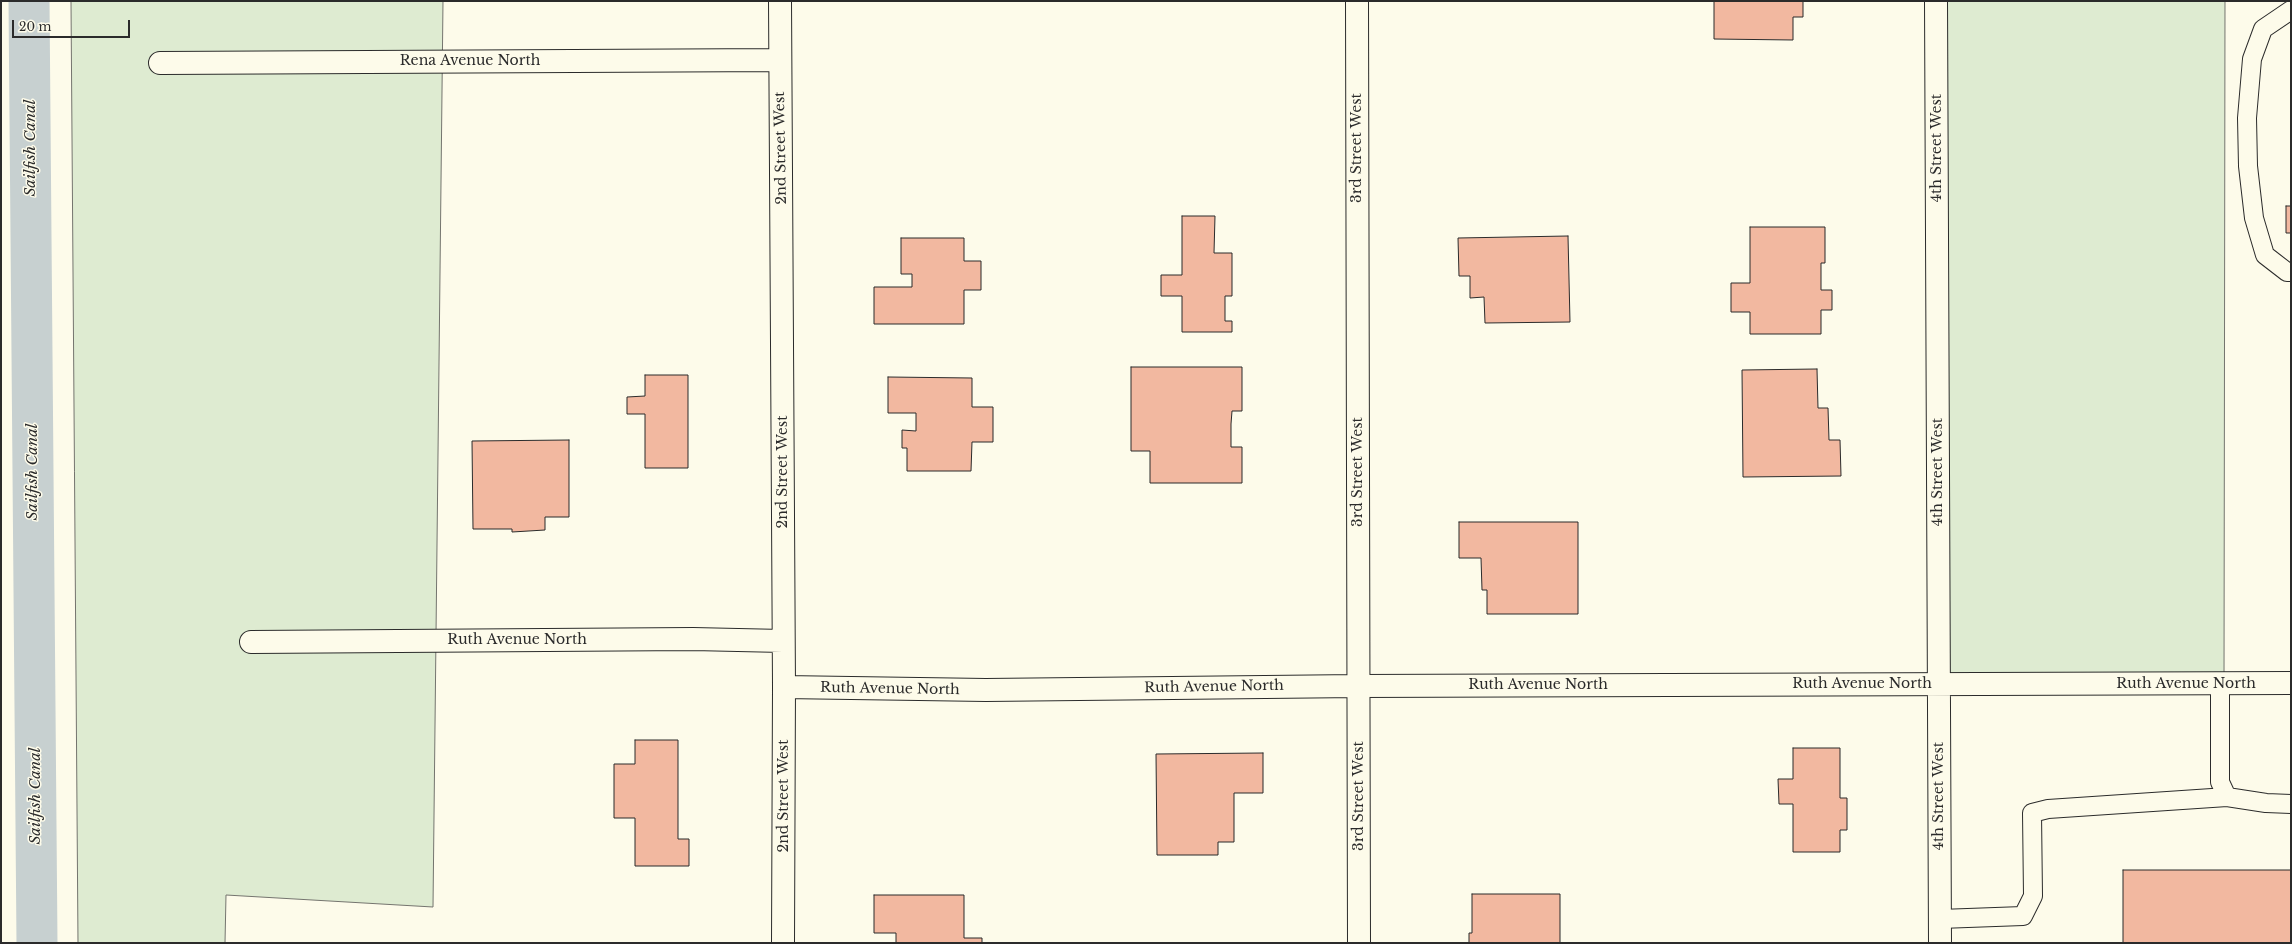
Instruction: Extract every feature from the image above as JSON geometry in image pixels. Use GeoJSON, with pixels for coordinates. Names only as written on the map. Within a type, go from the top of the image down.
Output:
{"type":"FeatureCollection","features":[{"type":"Feature","properties":{"kind":"street","name":"2nd Street West"},"geometry":{"type":"LineString","coordinates":[[780,1],[784,687],[783,943]]}},
{"type":"Feature","properties":{"kind":"street","name":"3rd Street West"},"geometry":{"type":"LineString","coordinates":[[1357,1],[1359,943]]}},
{"type":"Feature","properties":{"kind":"street","name":"4th Street West"},"geometry":{"type":"LineString","coordinates":[[1936,1],[1940,943]]}},
{"type":"Feature","properties":{"kind":"street","name":"Rena Avenue North"},"geometry":{"type":"LineString","coordinates":[[160,63],[780,60]]}},
{"type":"Feature","properties":{"kind":"street","name":"Ruth Avenue North"},"geometry":{"type":"LineString","coordinates":[[251,642],[685,639],[783,640]]}},
{"type":"Feature","properties":{"kind":"street","name":"Ruth Avenue North"},"geometry":{"type":"LineString","coordinates":[[784,687],[986,690],[1358,686],[2291,683]]}},
{"type":"Feature","properties":{"kind":"lane"},"geometry":{"type":"LineString","coordinates":[[2291,10],[2263,29],[2260,36],[2252,58],[2247,118],[2248,166],[2254,218],[2265,255],[2287,272],[2291,272]]}},
{"type":"Feature","properties":{"kind":"lane"},"geometry":{"type":"LineString","coordinates":[[2220,683],[2220,782],[2227,797]]}},
{"type":"Feature","properties":{"kind":"lane"},"geometry":{"type":"LineString","coordinates":[[1940,919],[2023,916],[2032,896],[2032,813],[2048,809],[2227,797],[2266,804],[2291,804]]}},
{"type":"Feature","properties":{"kind":"green space"},"geometry":{"type":"Polygon","coordinates":[[[71,1],[443,1],[433,907],[226,895],[225,943],[78,943],[71,1]]]}},
{"type":"Feature","properties":{"kind":"green space"},"geometry":{"type":"Polygon","coordinates":[[[1936,1],[2225,1],[2224,687],[1945,684],[1936,1]]]}},
{"type":"Feature","properties":{"kind":"building"},"geometry":{"type":"Polygon","coordinates":[[[1714,1],[1803,1],[1803,17],[1793,17],[1793,40],[1714,39],[1714,1]]]}},
{"type":"Feature","properties":{"kind":"building"},"geometry":{"type":"Polygon","coordinates":[[[2286,206],[2291,206],[2291,233],[2286,233],[2286,206]]]}},
{"type":"Feature","properties":{"kind":"building"},"geometry":{"type":"Polygon","coordinates":[[[1182,216],[1215,216],[1214,253],[1232,253],[1232,296],[1225,296],[1225,321],[1232,321],[1232,332],[1182,332],[1182,296],[1161,296],[1161,275],[1182,275],[1182,216]]]}},
{"type":"Feature","properties":{"kind":"building"},"geometry":{"type":"Polygon","coordinates":[[[1750,227],[1825,227],[1825,263],[1821,263],[1821,290],[1832,290],[1832,310],[1821,310],[1821,334],[1750,334],[1750,312],[1731,312],[1731,283],[1750,283],[1750,227]]]}},
{"type":"Feature","properties":{"kind":"building"},"geometry":{"type":"Polygon","coordinates":[[[1568,236],[1570,322],[1485,323],[1484,297],[1470,298],[1470,276],[1459,276],[1458,238],[1568,236]]]}},
{"type":"Feature","properties":{"kind":"building"},"geometry":{"type":"Polygon","coordinates":[[[901,238],[964,238],[964,261],[981,261],[981,290],[964,290],[964,324],[874,324],[874,287],[912,287],[912,274],[901,274],[901,238]]]}},
{"type":"Feature","properties":{"kind":"building"},"geometry":{"type":"Polygon","coordinates":[[[1131,367],[1242,367],[1242,411],[1232,411],[1231,447],[1242,447],[1242,483],[1150,483],[1150,451],[1131,451],[1131,367]]]}},
{"type":"Feature","properties":{"kind":"building"},"geometry":{"type":"Polygon","coordinates":[[[1817,369],[1818,408],[1828,408],[1829,440],[1840,440],[1841,476],[1743,477],[1742,370],[1817,369]]]}},
{"type":"Feature","properties":{"kind":"building"},"geometry":{"type":"Polygon","coordinates":[[[645,375],[688,375],[688,468],[645,468],[645,414],[627,414],[627,397],[645,396],[645,375]]]}},
{"type":"Feature","properties":{"kind":"building"},"geometry":{"type":"Polygon","coordinates":[[[888,377],[972,378],[972,407],[993,407],[993,442],[972,442],[971,471],[907,471],[907,448],[902,448],[902,430],[916,431],[916,413],[888,413],[888,377]]]}},
{"type":"Feature","properties":{"kind":"building"},"geometry":{"type":"Polygon","coordinates":[[[569,440],[569,517],[545,517],[545,530],[512,532],[512,529],[473,529],[472,441],[569,440]]]}},
{"type":"Feature","properties":{"kind":"building"},"geometry":{"type":"Polygon","coordinates":[[[1459,522],[1578,522],[1578,614],[1487,614],[1487,590],[1482,590],[1481,558],[1459,558],[1459,522]]]}},
{"type":"Feature","properties":{"kind":"building"},"geometry":{"type":"Polygon","coordinates":[[[635,740],[678,740],[678,839],[689,839],[689,866],[635,866],[635,818],[614,818],[614,764],[635,764],[635,740]]]}},
{"type":"Feature","properties":{"kind":"building"},"geometry":{"type":"Polygon","coordinates":[[[1793,748],[1840,748],[1840,798],[1847,798],[1847,830],[1840,830],[1840,852],[1793,852],[1793,804],[1779,804],[1778,779],[1793,779],[1793,748]]]}},
{"type":"Feature","properties":{"kind":"building"},"geometry":{"type":"Polygon","coordinates":[[[1263,753],[1263,793],[1234,793],[1234,842],[1218,842],[1218,855],[1157,855],[1156,754],[1263,753]]]}},
{"type":"Feature","properties":{"kind":"building"},"geometry":{"type":"Polygon","coordinates":[[[2123,870],[2291,870],[2291,943],[2123,943],[2123,870]]]}},
{"type":"Feature","properties":{"kind":"building"},"geometry":{"type":"Polygon","coordinates":[[[1472,894],[1560,894],[1560,943],[1469,943],[1469,933],[1472,933],[1472,894]]]}},
{"type":"Feature","properties":{"kind":"building"},"geometry":{"type":"Polygon","coordinates":[[[874,895],[964,895],[964,938],[982,938],[982,943],[896,943],[896,933],[874,933],[874,895]]]}},
{"type":"Feature","properties":{"kind":"waterway","name":"Sailfish Canal"},"geometry":{"type":"LineString","coordinates":[[29,1],[37,943]]}}]}
